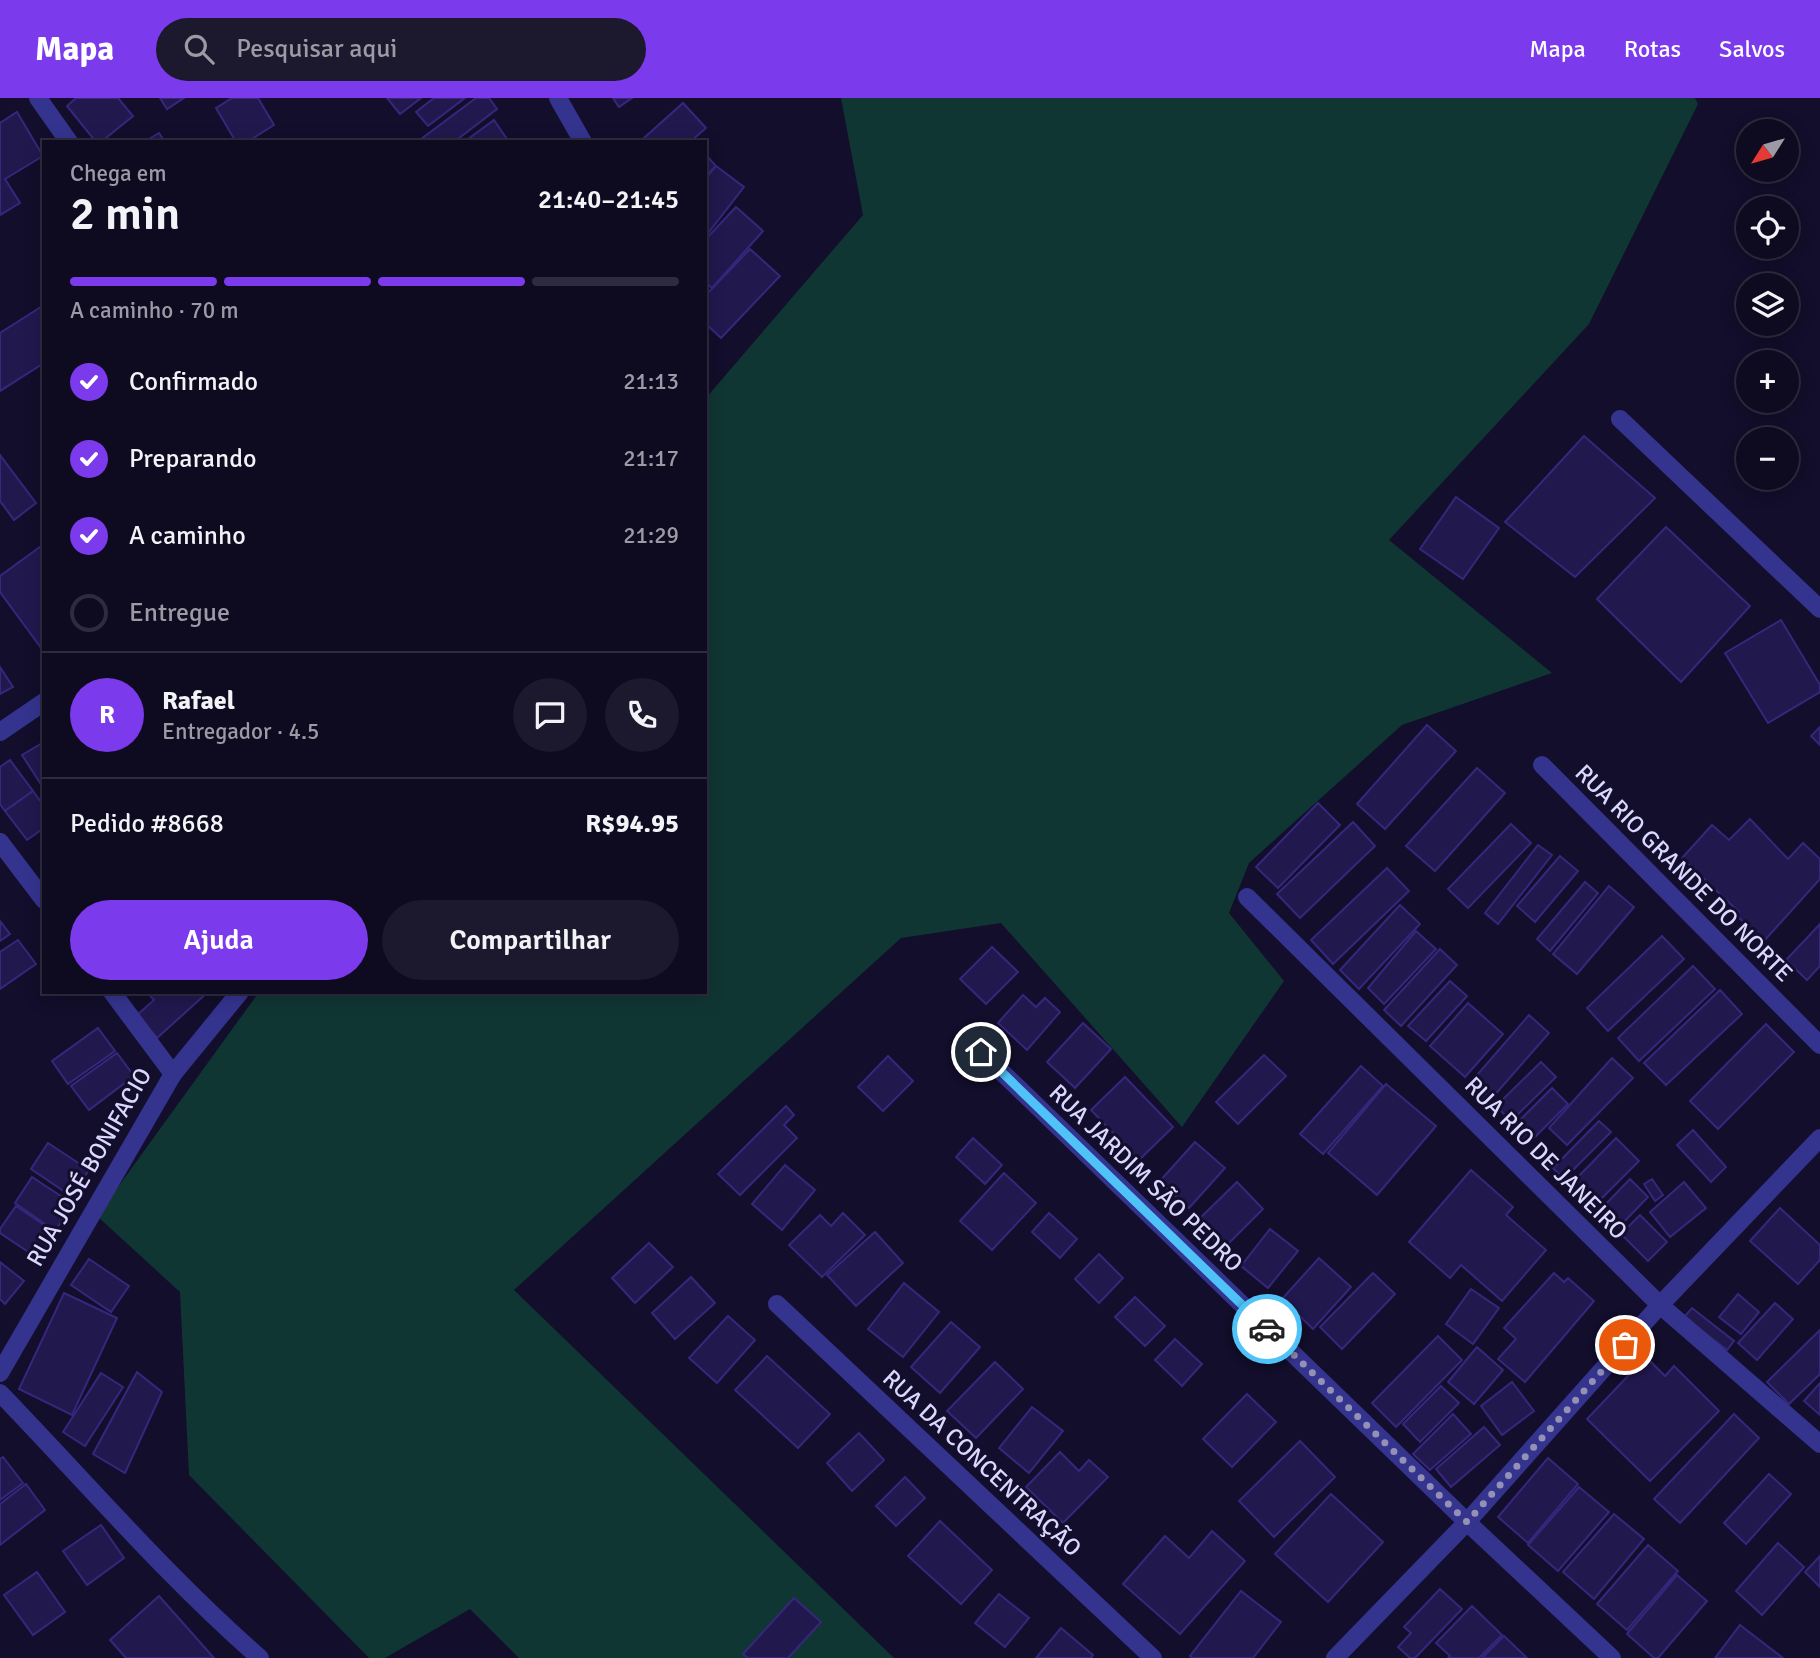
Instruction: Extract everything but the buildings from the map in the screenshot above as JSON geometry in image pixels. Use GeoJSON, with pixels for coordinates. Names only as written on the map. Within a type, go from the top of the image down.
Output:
{"type":"FeatureCollection","features":[{"type":"Feature","properties":{"kind":"street"},"geometry":{"type":"LineString","coordinates":[[38,98],[68,140]]}},
{"type":"Feature","properties":{"kind":"street"},"geometry":{"type":"LineString","coordinates":[[558,98],[582,140]]}},
{"type":"Feature","properties":{"kind":"street"},"geometry":{"type":"LineString","coordinates":[[1620,419],[1820,609]]}},
{"type":"Feature","properties":{"kind":"street"},"geometry":{"type":"LineString","coordinates":[[0,732],[42,703]]}},
{"type":"Feature","properties":{"kind":"street","name":"RUA RIO GRANDE DO NORTE"},"geometry":{"type":"LineString","coordinates":[[1542,765],[1820,1045]]}},
{"type":"Feature","properties":{"kind":"street"},"geometry":{"type":"LineString","coordinates":[[0,842],[42,897]]}},
{"type":"Feature","properties":{"kind":"street","name":"RUA RIO DE JANEIRO"},"geometry":{"type":"LineString","coordinates":[[1247,897],[1660,1305],[1820,1444]]}},
{"type":"Feature","properties":{"kind":"street","name":"RUA JOSÉ BONIFACIO"},"geometry":{"type":"LineString","coordinates":[[0,1373],[173,1074],[113,994]]}},
{"type":"Feature","properties":{"kind":"street"},"geometry":{"type":"LineString","coordinates":[[173,1074],[238,994]]}},
{"type":"Feature","properties":{"kind":"street","name":"RUA JARDIM SÃO PEDRO"},"geometry":{"type":"LineString","coordinates":[[981,1052],[1467,1522],[1612,1658]]}},
{"type":"Feature","properties":{"kind":"street"},"geometry":{"type":"LineString","coordinates":[[1335,1658],[1467,1522],[1660,1305],[1820,1138]]}},
{"type":"Feature","properties":{"kind":"street","name":"RUA DA CONCENTRAÇÃO"},"geometry":{"type":"LineString","coordinates":[[777,1304],[1153,1658]]}},
{"type":"Feature","properties":{"kind":"street"},"geometry":{"type":"LineString","coordinates":[[0,1393],[153,1554],[260,1658]]}},
{"type":"Feature","properties":{"kind":"green space"},"geometry":{"type":"Polygon","coordinates":[[[841,98],[1695,98],[1698,104],[1589,324],[1389,540],[1552,673],[1402,725],[1249,863],[1229,913],[1284,981],[1182,1127],[1001,923],[901,938],[514,1290],[894,1658],[519,1658],[470,1609],[385,1658],[369,1658],[189,1475],[180,1292],[97,1216],[258,994],[707,994],[707,397],[863,215],[841,98]]]}},
{"type":"Feature","properties":{"kind":"way so far"},"geometry":{"type":"LineString","coordinates":[[1267,1329],[1467,1522],[1625,1345]]}},
{"type":"Feature","properties":{"kind":"route"},"geometry":{"type":"LineString","coordinates":[[981,1052],[1267,1329]]}}]}
